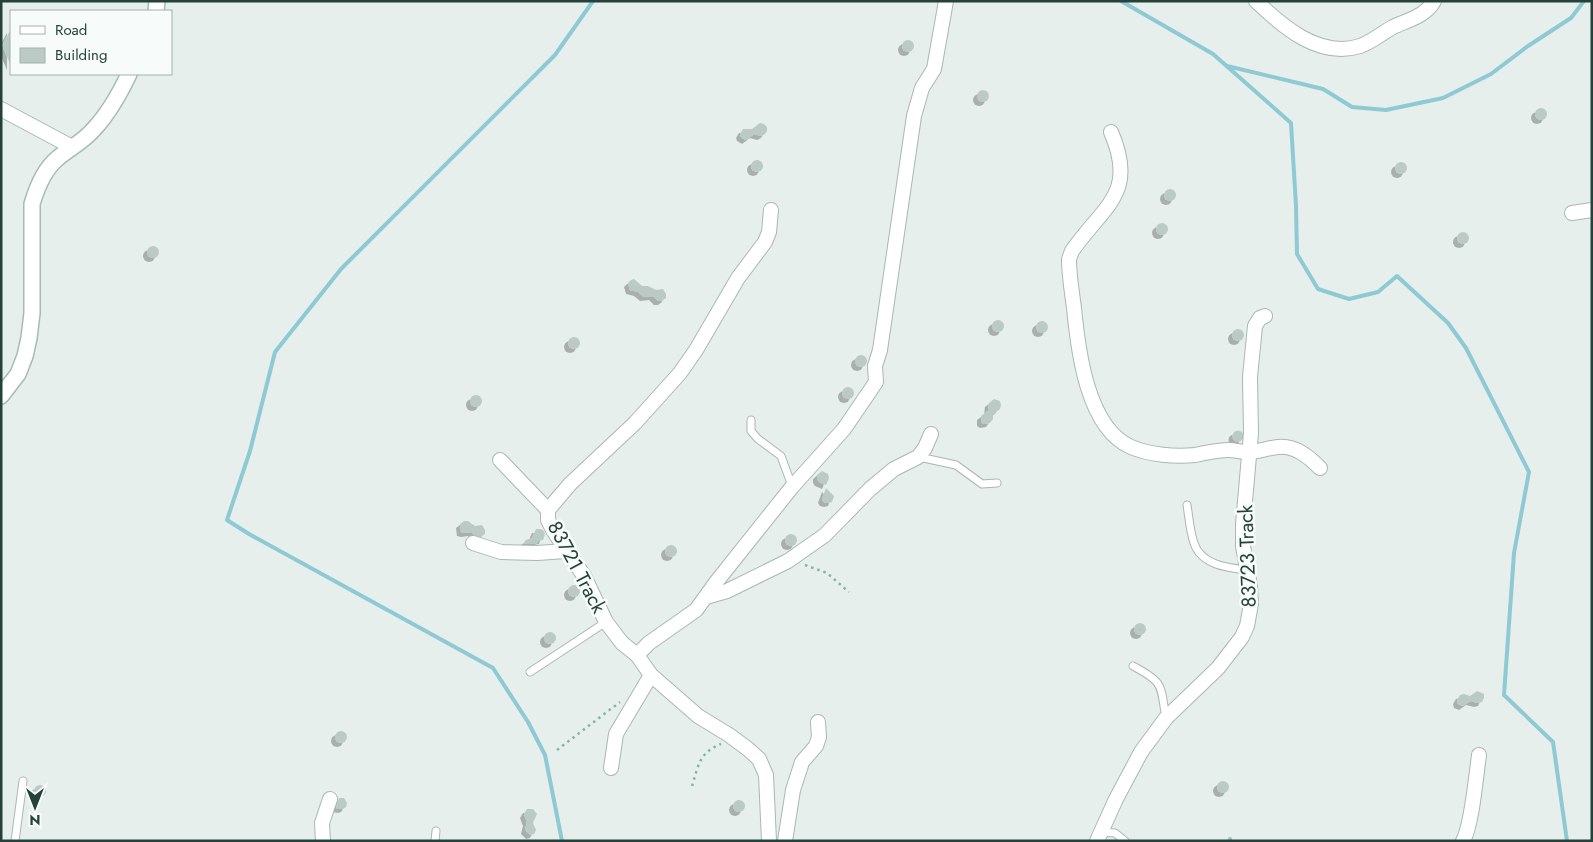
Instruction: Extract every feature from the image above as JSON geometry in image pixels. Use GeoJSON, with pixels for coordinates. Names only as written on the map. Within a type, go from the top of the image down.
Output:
{"type":"FeatureCollection","features":[{"type":"Feature","properties":{"kind":"street"},"geometry":{"type":"LineString","coordinates":[[637,655],[696,610],[792,487],[844,429],[876,382],[875,366],[880,350],[914,116],[922,88],[934,69],[946,1]]}},
{"type":"Feature","properties":{"kind":"street"},"geometry":{"type":"LineString","coordinates":[[1256,1],[1288,29],[1317,44],[1338,49],[1360,46],[1369,42],[1392,28],[1423,14],[1434,1]]}},
{"type":"Feature","properties":{"kind":"street"},"geometry":{"type":"LineString","coordinates":[[1,396],[18,374],[29,338],[32,313],[32,204],[34,196],[43,176],[56,159],[94,130],[105,116],[128,75]]}},
{"type":"Feature","properties":{"kind":"street"},"geometry":{"type":"LineString","coordinates":[[1,109],[72,147]]}},
{"type":"Feature","properties":{"kind":"street"},"geometry":{"type":"LineString","coordinates":[[1111,132],[1118,148],[1121,166],[1118,188],[1111,202],[1072,251],[1069,259],[1075,322],[1086,382],[1093,403],[1105,424],[1118,438],[1130,447],[1149,452],[1169,455],[1193,455],[1228,450],[1250,453],[1283,447],[1302,452],[1320,468]]}},
{"type":"Feature","properties":{"kind":"street","name":"83721 Track"},"geometry":{"type":"LineString","coordinates":[[769,841],[766,774],[759,759],[734,738],[698,716],[651,675],[637,655],[622,643],[606,622],[584,576],[566,551],[548,520],[548,510],[570,484],[635,423],[680,373],[696,350],[738,278],[765,242],[769,232],[771,210]]}},
{"type":"Feature","properties":{"kind":"street"},"geometry":{"type":"LineString","coordinates":[[1572,213],[1592,210]]}},
{"type":"Feature","properties":{"kind":"street","name":"83723 Track"},"geometry":{"type":"LineString","coordinates":[[1099,836],[1141,752],[1166,718],[1209,678],[1242,637],[1249,619],[1251,604],[1243,524],[1250,453],[1250,377],[1254,330],[1256,322],[1265,316]]}},
{"type":"Feature","properties":{"kind":"street"},"geometry":{"type":"LineString","coordinates":[[706,597],[726,591],[795,556],[825,535],[870,489],[894,469],[918,457],[925,448],[931,434]]}},
{"type":"Feature","properties":{"kind":"street"},"geometry":{"type":"LineString","coordinates":[[500,460],[548,510]]}},
{"type":"Feature","properties":{"kind":"street"},"geometry":{"type":"LineString","coordinates":[[473,543],[501,552],[537,553],[566,551]]}},
{"type":"Feature","properties":{"kind":"street"},"geometry":{"type":"LineString","coordinates":[[612,768],[616,734],[651,675]]}},
{"type":"Feature","properties":{"kind":"street"},"geometry":{"type":"LineString","coordinates":[[786,841],[793,790],[802,762],[816,746],[819,737],[818,722]]}},
{"type":"Feature","properties":{"kind":"street"},"geometry":{"type":"LineString","coordinates":[[1463,841],[1466,836],[1480,755]]}},
{"type":"Feature","properties":{"kind":"street"},"geometry":{"type":"LineString","coordinates":[[323,841],[322,823],[330,799]]}},
{"type":"Feature","properties":{"kind":"lane"},"geometry":{"type":"LineString","coordinates":[[751,420],[751,432],[758,440],[781,456],[792,487]]}},
{"type":"Feature","properties":{"kind":"lane"},"geometry":{"type":"LineString","coordinates":[[918,457],[956,465],[982,484],[997,483]]}},
{"type":"Feature","properties":{"kind":"lane"},"geometry":{"type":"LineString","coordinates":[[1187,505],[1194,545],[1205,558],[1214,564],[1247,570]]}},
{"type":"Feature","properties":{"kind":"lane"},"geometry":{"type":"LineString","coordinates":[[530,672],[606,622]]}},
{"type":"Feature","properties":{"kind":"lane"},"geometry":{"type":"LineString","coordinates":[[1133,666],[1152,676],[1158,682],[1162,691],[1166,718]]}},
{"type":"Feature","properties":{"kind":"lane"},"geometry":{"type":"LineString","coordinates":[[15,841],[23,782]]}},
{"type":"Feature","properties":{"kind":"lane"},"geometry":{"type":"LineString","coordinates":[[435,841],[436,831]]}},
{"type":"Feature","properties":{"kind":"lane"},"geometry":{"type":"LineString","coordinates":[[1099,836],[1115,833],[1125,841]]}},
{"type":"Feature","properties":{"kind":"path"},"geometry":{"type":"LineString","coordinates":[[805,565],[827,572],[849,592]]}},
{"type":"Feature","properties":{"kind":"path"},"geometry":{"type":"LineString","coordinates":[[557,750],[624,699]]}},
{"type":"Feature","properties":{"kind":"path"},"geometry":{"type":"LineString","coordinates":[[692,786],[701,758],[711,748],[734,738]]}},
{"type":"Feature","properties":{"kind":"building"},"geometry":{"type":"Polygon","coordinates":[[[10,31],[10,64],[2,45],[10,31]]]}},
{"type":"Feature","properties":{"kind":"building"},"geometry":{"type":"Polygon","coordinates":[[[906,40],[910,40],[914,46],[910,52],[906,52],[902,48],[902,44],[906,40]]]}},
{"type":"Feature","properties":{"kind":"building"},"geometry":{"type":"Polygon","coordinates":[[[981,90],[985,90],[989,96],[985,102],[981,102],[977,98],[977,94],[981,90]]]}},
{"type":"Feature","properties":{"kind":"building"},"geometry":{"type":"Polygon","coordinates":[[[1539,108],[1543,108],[1547,114],[1543,120],[1539,120],[1535,116],[1535,112],[1539,108]]]}},
{"type":"Feature","properties":{"kind":"building"},"geometry":{"type":"Polygon","coordinates":[[[760,123],[767,127],[765,134],[761,136],[754,134],[746,140],[741,137],[740,134],[743,129],[752,129],[760,123]]]}},
{"type":"Feature","properties":{"kind":"building"},"geometry":{"type":"Polygon","coordinates":[[[755,160],[759,160],[763,166],[759,172],[755,172],[751,168],[751,164],[755,160]]]}},
{"type":"Feature","properties":{"kind":"building"},"geometry":{"type":"Polygon","coordinates":[[[1399,162],[1403,162],[1407,168],[1403,174],[1399,174],[1395,170],[1395,166],[1399,162]]]}},
{"type":"Feature","properties":{"kind":"building"},"geometry":{"type":"Polygon","coordinates":[[[1168,189],[1172,189],[1176,195],[1172,201],[1168,201],[1164,197],[1164,193],[1168,189]]]}},
{"type":"Feature","properties":{"kind":"building"},"geometry":{"type":"Polygon","coordinates":[[[1160,223],[1164,223],[1168,229],[1164,235],[1160,235],[1156,231],[1156,227],[1160,223]]]}},
{"type":"Feature","properties":{"kind":"building"},"geometry":{"type":"Polygon","coordinates":[[[1461,232],[1465,232],[1469,238],[1465,244],[1461,244],[1457,240],[1457,236],[1461,232]]]}},
{"type":"Feature","properties":{"kind":"building"},"geometry":{"type":"Polygon","coordinates":[[[151,246],[155,246],[159,252],[155,258],[151,258],[147,254],[147,250],[151,246]]]}},
{"type":"Feature","properties":{"kind":"building"},"geometry":{"type":"Polygon","coordinates":[[[634,279],[642,286],[648,286],[656,290],[663,289],[666,298],[658,301],[653,296],[644,297],[638,292],[630,290],[628,283],[634,279]]]}},
{"type":"Feature","properties":{"kind":"building"},"geometry":{"type":"Polygon","coordinates":[[[996,320],[1000,320],[1004,326],[1000,332],[996,332],[992,328],[992,324],[996,320]]]}},
{"type":"Feature","properties":{"kind":"building"},"geometry":{"type":"Polygon","coordinates":[[[1040,321],[1044,321],[1048,327],[1044,333],[1040,333],[1036,329],[1036,325],[1040,321]]]}},
{"type":"Feature","properties":{"kind":"building"},"geometry":{"type":"Polygon","coordinates":[[[1236,329],[1240,329],[1244,335],[1240,341],[1236,341],[1232,337],[1232,333],[1236,329]]]}},
{"type":"Feature","properties":{"kind":"building"},"geometry":{"type":"Polygon","coordinates":[[[572,337],[576,337],[580,343],[576,349],[572,349],[568,345],[568,341],[572,337]]]}},
{"type":"Feature","properties":{"kind":"building"},"geometry":{"type":"Polygon","coordinates":[[[859,355],[863,355],[867,361],[863,367],[859,367],[855,363],[855,359],[859,355]]]}},
{"type":"Feature","properties":{"kind":"building"},"geometry":{"type":"Polygon","coordinates":[[[846,387],[850,387],[854,393],[850,399],[846,399],[842,395],[842,391],[846,387]]]}},
{"type":"Feature","properties":{"kind":"building"},"geometry":{"type":"Polygon","coordinates":[[[474,395],[478,395],[482,401],[478,407],[474,407],[470,403],[470,399],[474,395]]]}},
{"type":"Feature","properties":{"kind":"building"},"geometry":{"type":"Polygon","coordinates":[[[994,399],[1000,401],[1000,409],[993,414],[993,419],[990,423],[984,424],[981,422],[981,416],[988,411],[989,403],[994,399]]]}},
{"type":"Feature","properties":{"kind":"building"},"geometry":{"type":"Polygon","coordinates":[[[1238,430],[1244,436],[1238,442],[1232,436],[1238,430]]]}},
{"type":"Feature","properties":{"kind":"building"},"geometry":{"type":"Polygon","coordinates":[[[822,471],[828,474],[829,478],[826,485],[817,479],[817,475],[822,471]]]}},
{"type":"Feature","properties":{"kind":"building"},"geometry":{"type":"Polygon","coordinates":[[[826,488],[834,496],[832,502],[824,502],[822,499],[826,488]]]}},
{"type":"Feature","properties":{"kind":"building"},"geometry":{"type":"Polygon","coordinates":[[[468,521],[475,526],[482,525],[485,534],[481,537],[474,535],[472,532],[461,532],[460,524],[468,521]]]}},
{"type":"Feature","properties":{"kind":"building"},"geometry":{"type":"Polygon","coordinates":[[[536,529],[543,530],[545,534],[543,540],[538,541],[536,544],[523,544],[526,540],[532,538],[536,529]]]}},
{"type":"Feature","properties":{"kind":"building"},"geometry":{"type":"Polygon","coordinates":[[[789,534],[793,534],[797,540],[793,546],[789,546],[785,542],[785,538],[789,534]]]}},
{"type":"Feature","properties":{"kind":"building"},"geometry":{"type":"Polygon","coordinates":[[[669,545],[673,545],[677,551],[673,557],[669,557],[665,553],[665,549],[669,545]]]}},
{"type":"Feature","properties":{"kind":"building"},"geometry":{"type":"Polygon","coordinates":[[[572,585],[576,585],[580,591],[576,597],[572,597],[568,593],[568,589],[572,585]]]}},
{"type":"Feature","properties":{"kind":"building"},"geometry":{"type":"Polygon","coordinates":[[[1138,623],[1142,623],[1146,629],[1142,635],[1138,635],[1134,631],[1134,627],[1138,623]]]}},
{"type":"Feature","properties":{"kind":"building"},"geometry":{"type":"Polygon","coordinates":[[[548,632],[552,632],[556,638],[552,644],[548,644],[544,640],[544,636],[548,632]]]}},
{"type":"Feature","properties":{"kind":"building"},"geometry":{"type":"Polygon","coordinates":[[[1477,691],[1484,694],[1482,702],[1470,701],[1463,706],[1458,704],[1457,700],[1460,695],[1470,696],[1477,691]]]}},
{"type":"Feature","properties":{"kind":"building"},"geometry":{"type":"Polygon","coordinates":[[[339,731],[343,731],[347,737],[343,743],[339,743],[335,739],[335,735],[339,731]]]}},
{"type":"Feature","properties":{"kind":"building"},"geometry":{"type":"Polygon","coordinates":[[[1221,781],[1225,781],[1229,787],[1225,793],[1221,793],[1217,789],[1217,785],[1221,781]]]}},
{"type":"Feature","properties":{"kind":"building"},"geometry":{"type":"Polygon","coordinates":[[[38,785],[42,785],[46,791],[42,797],[38,797],[34,793],[34,789],[38,785]]]}},
{"type":"Feature","properties":{"kind":"building"},"geometry":{"type":"Polygon","coordinates":[[[339,798],[344,798],[347,803],[343,809],[336,808],[339,798]]]}},
{"type":"Feature","properties":{"kind":"building"},"geometry":{"type":"Polygon","coordinates":[[[737,800],[741,800],[745,806],[741,812],[737,812],[733,808],[733,804],[737,800]]]}},
{"type":"Feature","properties":{"kind":"building"},"geometry":{"type":"Polygon","coordinates":[[[527,809],[533,809],[537,814],[533,823],[536,830],[534,834],[530,835],[525,830],[527,822],[524,814],[527,809]]]}},
{"type":"Feature","properties":{"kind":"waterway"},"geometry":{"type":"LineString","coordinates":[[562,841],[545,755],[528,722],[493,668],[249,534],[227,520],[250,451],[275,352],[341,269],[555,55],[593,1]]}},
{"type":"Feature","properties":{"kind":"waterway"},"geometry":{"type":"LineString","coordinates":[[1121,1],[1213,54],[1291,123],[1297,254],[1318,289],[1349,299],[1378,292],[1397,276],[1448,323],[1466,348],[1529,472],[1514,553],[1504,695],[1553,742],[1567,841]]}},
{"type":"Feature","properties":{"kind":"waterway"},"geometry":{"type":"LineString","coordinates":[[1227,66],[1323,89],[1352,107],[1386,110],[1443,98],[1491,74],[1528,46],[1571,18],[1584,1]]}}]}
